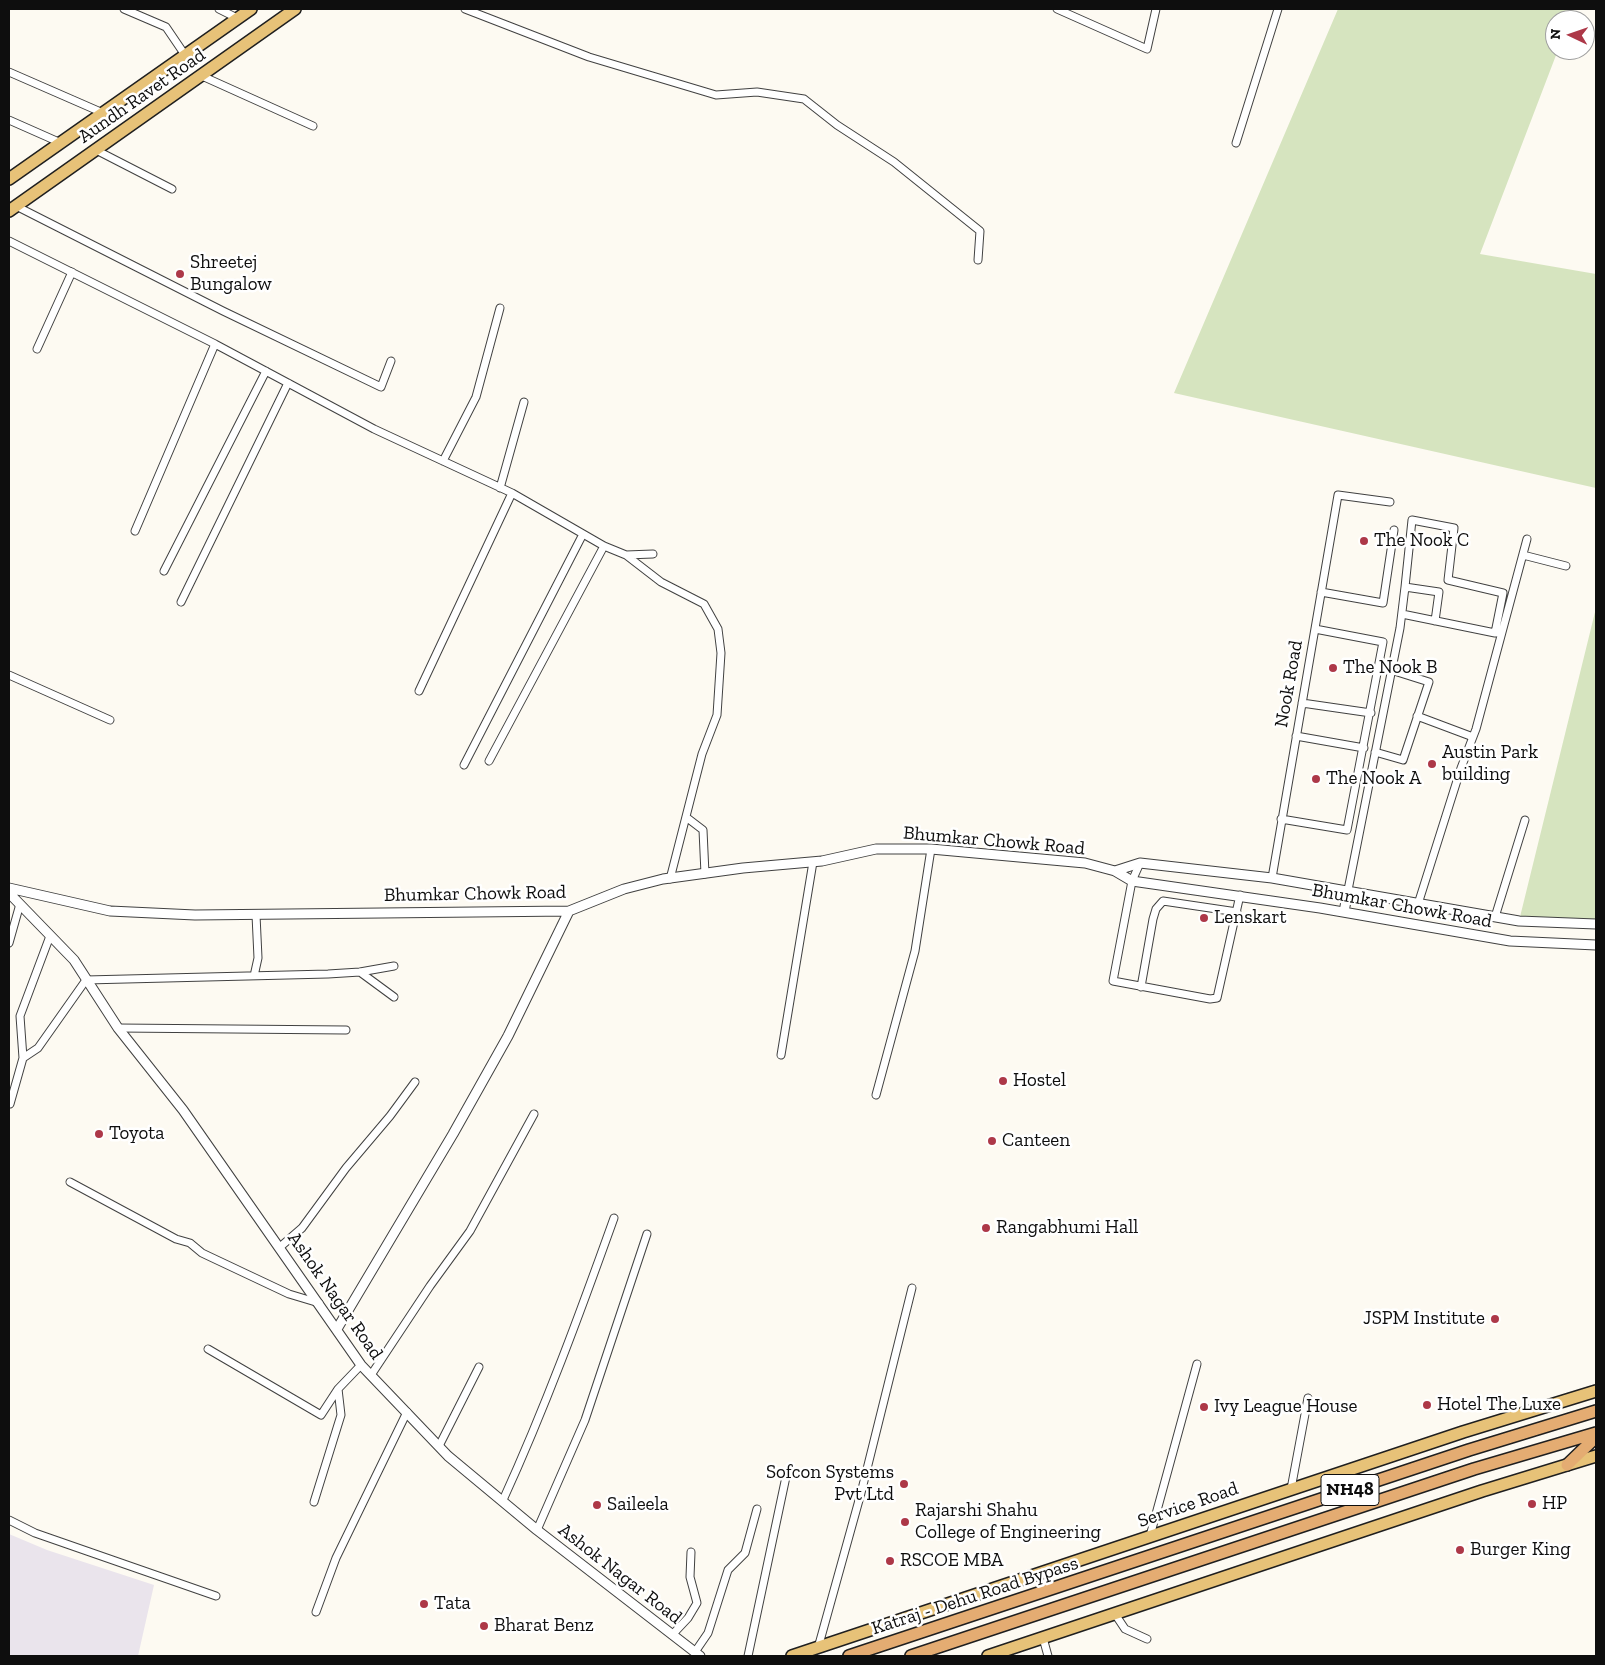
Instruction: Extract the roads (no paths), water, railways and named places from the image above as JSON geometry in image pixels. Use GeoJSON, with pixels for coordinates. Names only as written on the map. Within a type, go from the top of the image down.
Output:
{"type":"FeatureCollection","features":[{"type":"Feature","properties":{"kind":"highway","name":"Katraj - Dehu Road Bypass"},"geometry":{"type":"LineString","coordinates":[[849,1656],[1469,1450],[1596,1412]]}},
{"type":"Feature","properties":{"kind":"highway","name":"Katraj - Dehu Road Bypass"},"geometry":{"type":"LineString","coordinates":[[911,1656],[1474,1468],[1596,1435]]}},
{"type":"Feature","properties":{"kind":"highway"},"geometry":{"type":"LineString","coordinates":[[1567,1465],[1596,1435]]}},
{"type":"Feature","properties":{"kind":"main road","name":"Aundh Ravet Road"},"geometry":{"type":"LineString","coordinates":[[9,179],[251,9]]}},
{"type":"Feature","properties":{"kind":"main road","name":"Aundh Ravet Road"},"geometry":{"type":"LineString","coordinates":[[12,208],[295,9]]}},
{"type":"Feature","properties":{"kind":"main road","name":"Service Road"},"geometry":{"type":"LineString","coordinates":[[792,1656],[1290,1489],[1463,1432],[1596,1391]]}},
{"type":"Feature","properties":{"kind":"main road"},"geometry":{"type":"LineString","coordinates":[[988,1656],[1482,1491],[1596,1456]]}},
{"type":"Feature","properties":{"kind":"street"},"geometry":{"type":"LineString","coordinates":[[124,9],[166,27],[185,55]]}},
{"type":"Feature","properties":{"kind":"street"},"geometry":{"type":"LineString","coordinates":[[219,9],[238,18]]}},
{"type":"Feature","properties":{"kind":"street"},"geometry":{"type":"LineString","coordinates":[[465,9],[589,57],[716,95],[757,92],[804,99],[837,125],[894,162],[975,226],[980,231],[978,260]]}},
{"type":"Feature","properties":{"kind":"street"},"geometry":{"type":"LineString","coordinates":[[1057,9],[1147,48],[1156,9]]}},
{"type":"Feature","properties":{"kind":"street"},"geometry":{"type":"LineString","coordinates":[[1236,143],[1278,9]]}},
{"type":"Feature","properties":{"kind":"street"},"geometry":{"type":"LineString","coordinates":[[9,72],[103,113]]}},
{"type":"Feature","properties":{"kind":"street"},"geometry":{"type":"LineString","coordinates":[[202,76],[313,126]]}},
{"type":"Feature","properties":{"kind":"street"},"geometry":{"type":"LineString","coordinates":[[9,120],[61,143]]}},
{"type":"Feature","properties":{"kind":"street"},"geometry":{"type":"LineString","coordinates":[[96,150],[172,189]]}},
{"type":"Feature","properties":{"kind":"street"},"geometry":{"type":"LineString","coordinates":[[12,208],[381,387],[391,361]]}},
{"type":"Feature","properties":{"kind":"street"},"geometry":{"type":"LineString","coordinates":[[9,241],[216,344],[374,429],[512,493],[604,546],[626,555],[660,582],[704,604],[718,629],[721,653],[717,715],[702,754],[670,879]]}},
{"type":"Feature","properties":{"kind":"street"},"geometry":{"type":"LineString","coordinates":[[37,349],[72,272]]}},
{"type":"Feature","properties":{"kind":"street"},"geometry":{"type":"LineString","coordinates":[[443,461],[476,397],[500,308]]}},
{"type":"Feature","properties":{"kind":"street"},"geometry":{"type":"LineString","coordinates":[[135,531],[216,344]]}},
{"type":"Feature","properties":{"kind":"street"},"geometry":{"type":"LineString","coordinates":[[164,571],[266,371]]}},
{"type":"Feature","properties":{"kind":"street"},"geometry":{"type":"LineString","coordinates":[[181,602],[288,383]]}},
{"type":"Feature","properties":{"kind":"street"},"geometry":{"type":"LineString","coordinates":[[500,488],[524,402]]}},
{"type":"Feature","properties":{"kind":"street"},"geometry":{"type":"LineString","coordinates":[[419,692],[512,493]]}},
{"type":"Feature","properties":{"kind":"street","name":"Nook Road"},"geometry":{"type":"LineString","coordinates":[[1272,878],[1338,495],[1390,502]]}},
{"type":"Feature","properties":{"kind":"street"},"geometry":{"type":"LineString","coordinates":[[1344,912],[1402,614],[1412,520],[1454,528],[1448,580],[1503,594],[1495,634],[1402,614]]}},
{"type":"Feature","properties":{"kind":"street"},"geometry":{"type":"LineString","coordinates":[[1321,592],[1383,603],[1394,530]]}},
{"type":"Feature","properties":{"kind":"street"},"geometry":{"type":"LineString","coordinates":[[464,765],[583,534]]}},
{"type":"Feature","properties":{"kind":"street"},"geometry":{"type":"LineString","coordinates":[[1418,904],[1461,768],[1473,737],[1526,539]]}},
{"type":"Feature","properties":{"kind":"street"},"geometry":{"type":"LineString","coordinates":[[489,761],[604,546]]}},
{"type":"Feature","properties":{"kind":"street"},"geometry":{"type":"LineString","coordinates":[[626,555],[653,554]]}},
{"type":"Feature","properties":{"kind":"street"},"geometry":{"type":"LineString","coordinates":[[1522,555],[1566,566]]}},
{"type":"Feature","properties":{"kind":"street"},"geometry":{"type":"LineString","coordinates":[[1405,587],[1439,592],[1435,621]]}},
{"type":"Feature","properties":{"kind":"street"},"geometry":{"type":"LineString","coordinates":[[1281,819],[1347,830],[1371,713],[1383,642],[1315,629]]}},
{"type":"Feature","properties":{"kind":"street"},"geometry":{"type":"LineString","coordinates":[[1375,752],[1403,760],[1429,682],[1391,670]]}},
{"type":"Feature","properties":{"kind":"street"},"geometry":{"type":"LineString","coordinates":[[9,676],[110,720]]}},
{"type":"Feature","properties":{"kind":"street"},"geometry":{"type":"LineString","coordinates":[[1302,703],[1371,713]]}},
{"type":"Feature","properties":{"kind":"street"},"geometry":{"type":"LineString","coordinates":[[1418,716],[1473,737]]}},
{"type":"Feature","properties":{"kind":"street"},"geometry":{"type":"LineString","coordinates":[[1296,736],[1364,748]]}},
{"type":"Feature","properties":{"kind":"street"},"geometry":{"type":"LineString","coordinates":[[686,817],[703,830],[705,874]]}},
{"type":"Feature","properties":{"kind":"street"},"geometry":{"type":"LineString","coordinates":[[1495,917],[1525,820]]}},
{"type":"Feature","properties":{"kind":"street","name":"Bhumkar Chowk Road"},"geometry":{"type":"LineString","coordinates":[[9,888],[110,911],[195,915],[569,911],[624,890],[670,879],[813,862],[876,849],[931,849],[1084,863],[1115,871],[1132,881],[1344,912],[1510,941],[1596,944]]}},
{"type":"Feature","properties":{"kind":"street"},"geometry":{"type":"LineString","coordinates":[[876,1095],[915,951],[931,849]]}},
{"type":"Feature","properties":{"kind":"street"},"geometry":{"type":"LineString","coordinates":[[781,1055],[813,862]]}},
{"type":"Feature","properties":{"kind":"street"},"geometry":{"type":"LineString","coordinates":[[1140,863],[1132,881],[1113,981],[1210,999],[1217,998],[1240,896]]}},
{"type":"Feature","properties":{"kind":"street","name":"Bhumkar Chowk Road"},"geometry":{"type":"LineString","coordinates":[[1115,871],[1140,863],[1272,878],[1519,921],[1596,924]]}},
{"type":"Feature","properties":{"kind":"street","name":"Ashok Nagar Road"},"geometry":{"type":"LineString","coordinates":[[9,893],[74,960],[118,1028],[183,1110],[361,1365],[439,1446],[537,1530],[697,1654]]}},
{"type":"Feature","properties":{"kind":"street"},"geometry":{"type":"LineString","coordinates":[[1140,987],[1153,919],[1156,909],[1163,901],[1237,912]]}},
{"type":"Feature","properties":{"kind":"street"},"geometry":{"type":"LineString","coordinates":[[9,943],[20,904]]}},
{"type":"Feature","properties":{"kind":"street"},"geometry":{"type":"LineString","coordinates":[[337,1329],[453,1134],[508,1036],[569,911]]}},
{"type":"Feature","properties":{"kind":"street"},"geometry":{"type":"LineString","coordinates":[[254,976],[258,958],[256,915]]}},
{"type":"Feature","properties":{"kind":"street"},"geometry":{"type":"LineString","coordinates":[[10,1104],[23,1058],[20,1016],[50,936]]}},
{"type":"Feature","properties":{"kind":"street"},"geometry":{"type":"LineString","coordinates":[[23,1058],[38,1048],[86,980],[360,972],[394,966]]}},
{"type":"Feature","properties":{"kind":"street"},"geometry":{"type":"LineString","coordinates":[[360,972],[394,997]]}},
{"type":"Feature","properties":{"kind":"street"},"geometry":{"type":"LineString","coordinates":[[118,1028],[346,1030]]}},
{"type":"Feature","properties":{"kind":"street"},"geometry":{"type":"LineString","coordinates":[[280,1247],[302,1228],[346,1168],[390,1116],[415,1082]]}},
{"type":"Feature","properties":{"kind":"street"},"geometry":{"type":"LineString","coordinates":[[371,1375],[430,1286],[470,1231],[534,1114]]}},
{"type":"Feature","properties":{"kind":"street"},"geometry":{"type":"LineString","coordinates":[[70,1182],[141,1218],[160,1231],[190,1244],[202,1253],[289,1294],[319,1303]]}},
{"type":"Feature","properties":{"kind":"street"},"geometry":{"type":"LineString","coordinates":[[503,1500],[529,1444],[614,1218]]}},
{"type":"Feature","properties":{"kind":"street"},"geometry":{"type":"LineString","coordinates":[[537,1530],[585,1420],[647,1234]]}},
{"type":"Feature","properties":{"kind":"street"},"geometry":{"type":"LineString","coordinates":[[818,1648],[864,1484],[912,1288]]}},
{"type":"Feature","properties":{"kind":"street"},"geometry":{"type":"LineString","coordinates":[[208,1349],[321,1415],[338,1389],[361,1365]]}},
{"type":"Feature","properties":{"kind":"street"},"geometry":{"type":"LineString","coordinates":[[1150,1536],[1197,1364]]}},
{"type":"Feature","properties":{"kind":"street"},"geometry":{"type":"LineString","coordinates":[[439,1446],[479,1367]]}},
{"type":"Feature","properties":{"kind":"street"},"geometry":{"type":"LineString","coordinates":[[314,1502],[341,1415],[338,1389]]}},
{"type":"Feature","properties":{"kind":"street"},"geometry":{"type":"LineString","coordinates":[[1290,1489],[1308,1398]]}},
{"type":"Feature","properties":{"kind":"street"},"geometry":{"type":"LineString","coordinates":[[316,1612],[336,1558],[407,1412]]}},
{"type":"Feature","properties":{"kind":"street"},"geometry":{"type":"LineString","coordinates":[[748,1656],[787,1472]]}},
{"type":"Feature","properties":{"kind":"street"},"geometry":{"type":"LineString","coordinates":[[697,1654],[708,1633],[728,1570],[745,1553],[757,1508]]}},
{"type":"Feature","properties":{"kind":"street"},"geometry":{"type":"LineString","coordinates":[[9,1520],[36,1534],[216,1596]]}},
{"type":"Feature","properties":{"kind":"street"},"geometry":{"type":"LineString","coordinates":[[672,1635],[688,1618],[697,1604],[690,1577],[691,1552]]}},
{"type":"Feature","properties":{"kind":"street"},"geometry":{"type":"LineString","coordinates":[[1115,1614],[1125,1629],[1147,1639]]}},
{"type":"Feature","properties":{"kind":"street"},"geometry":{"type":"LineString","coordinates":[[1043,1638],[1048,1656]]}},
{"type":"Feature","properties":{"kind":"place","name":"Shreetej Bungalow"},"geometry":{"type":"Point","coordinates":[180,274]}},
{"type":"Feature","properties":{"kind":"place","name":"The Nook C"},"geometry":{"type":"Point","coordinates":[1364,541]}},
{"type":"Feature","properties":{"kind":"place","name":"The Nook B"},"geometry":{"type":"Point","coordinates":[1333,668]}},
{"type":"Feature","properties":{"kind":"place","name":"Austin Park building"},"geometry":{"type":"Point","coordinates":[1432,764]}},
{"type":"Feature","properties":{"kind":"place","name":"The Nook A"},"geometry":{"type":"Point","coordinates":[1316,779]}},
{"type":"Feature","properties":{"kind":"place","name":"Lenskart"},"geometry":{"type":"Point","coordinates":[1204,918]}},
{"type":"Feature","properties":{"kind":"place","name":"Hostel"},"geometry":{"type":"Point","coordinates":[1003,1081]}},
{"type":"Feature","properties":{"kind":"place","name":"Toyota"},"geometry":{"type":"Point","coordinates":[99,1134]}},
{"type":"Feature","properties":{"kind":"place","name":"Canteen"},"geometry":{"type":"Point","coordinates":[992,1141]}},
{"type":"Feature","properties":{"kind":"place","name":"Rangabhumi Hall"},"geometry":{"type":"Point","coordinates":[986,1228]}},
{"type":"Feature","properties":{"kind":"place","name":"JSPM Institute"},"geometry":{"type":"Point","coordinates":[1495,1319]}},
{"type":"Feature","properties":{"kind":"place","name":"Hotel The Luxe"},"geometry":{"type":"Point","coordinates":[1427,1405]}},
{"type":"Feature","properties":{"kind":"place","name":"Ivy League House"},"geometry":{"type":"Point","coordinates":[1204,1407]}},
{"type":"Feature","properties":{"kind":"place","name":"Sofcon Systems Pvt Ltd"},"geometry":{"type":"Point","coordinates":[904,1484]}},
{"type":"Feature","properties":{"kind":"place","name":"HP"},"geometry":{"type":"Point","coordinates":[1532,1504]}},
{"type":"Feature","properties":{"kind":"place","name":"Saileela"},"geometry":{"type":"Point","coordinates":[597,1505]}},
{"type":"Feature","properties":{"kind":"place","name":"Rajarshi Shahu College of Engineering"},"geometry":{"type":"Point","coordinates":[905,1522]}},
{"type":"Feature","properties":{"kind":"place","name":"Burger King"},"geometry":{"type":"Point","coordinates":[1460,1550]}},
{"type":"Feature","properties":{"kind":"place","name":"RSCOE MBA"},"geometry":{"type":"Point","coordinates":[890,1561]}},
{"type":"Feature","properties":{"kind":"place","name":"Tata"},"geometry":{"type":"Point","coordinates":[424,1604]}},
{"type":"Feature","properties":{"kind":"place","name":"Bharat Benz"},"geometry":{"type":"Point","coordinates":[484,1626]}}]}
